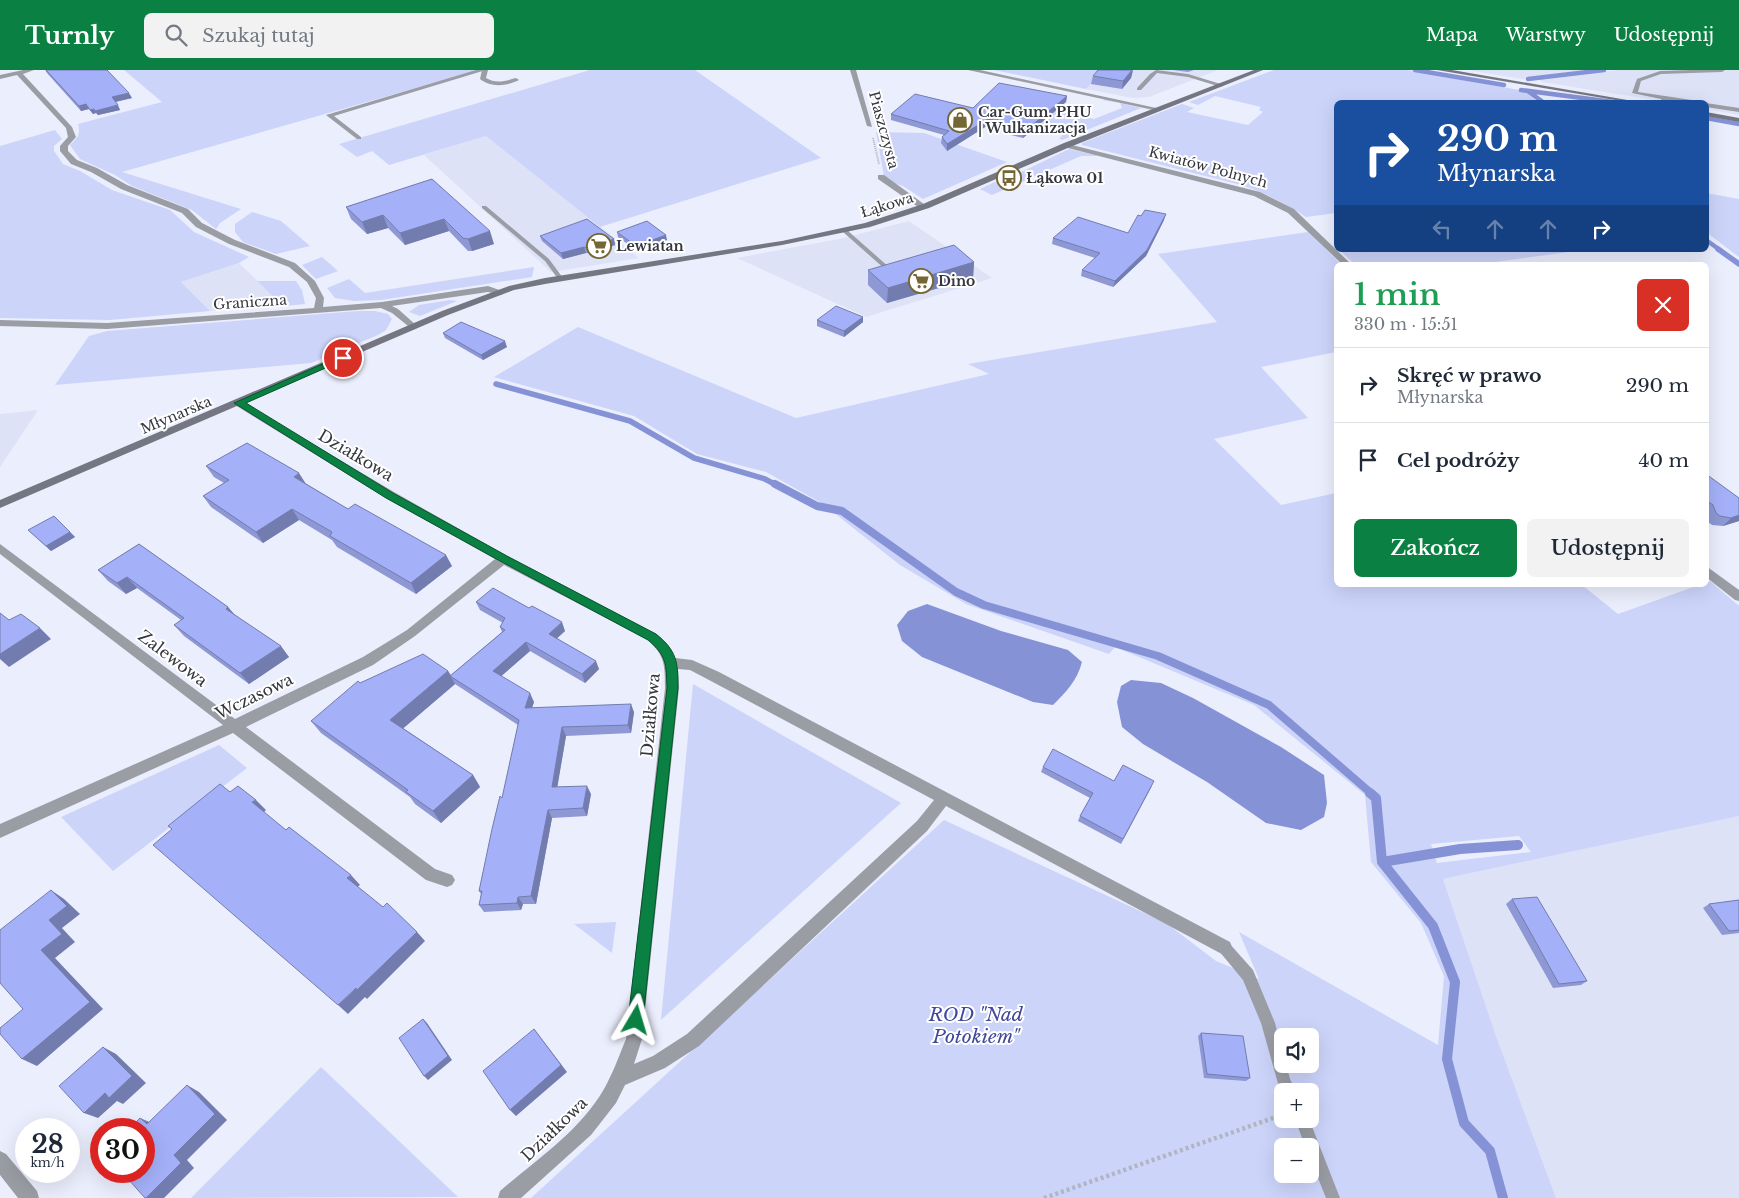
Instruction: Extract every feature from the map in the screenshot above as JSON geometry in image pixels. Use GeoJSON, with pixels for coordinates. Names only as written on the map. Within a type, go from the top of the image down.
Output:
{"type":"FeatureCollection","features":[{"type":"Feature","properties":{"kind":"street"},"geometry":{"type":"LineString","coordinates":[[0,77],[31,70]]}},
{"type":"Feature","properties":{"kind":"street"},"geometry":{"type":"LineString","coordinates":[[359,138],[329,115],[484,70]]}},
{"type":"Feature","properties":{"kind":"street","name":"Piaszczysta"},"geometry":{"type":"LineString","coordinates":[[854,70],[870,126]]}},
{"type":"Feature","properties":{"kind":"street"},"geometry":{"type":"LineString","coordinates":[[971,70],[1158,109]]}},
{"type":"Feature","properties":{"kind":"street"},"geometry":{"type":"LineString","coordinates":[[1440,70],[1624,100]]}},
{"type":"Feature","properties":{"kind":"street","name":"Łąkowa"},"geometry":{"type":"LineString","coordinates":[[501,292],[560,278],[782,243],[867,226],[924,207],[1067,145],[1255,71]]}},
{"type":"Feature","properties":{"kind":"street"},"geometry":{"type":"LineString","coordinates":[[19,73],[69,127],[72,137],[64,146],[64,151],[74,162],[94,170],[124,187],[185,210],[200,224],[232,242],[292,265],[311,281],[320,298],[318,310]]}},
{"type":"Feature","properties":{"kind":"street"},"geometry":{"type":"LineString","coordinates":[[1709,115],[1739,120]]}},
{"type":"Feature","properties":{"kind":"street","name":"Kwiatów Polnych"},"geometry":{"type":"LineString","coordinates":[[1067,145],[1257,194],[1291,211],[1334,252]]}},
{"type":"Feature","properties":{"kind":"street","name":"Piaszczysta"},"geometry":{"type":"LineString","coordinates":[[882,177],[924,207]]}},
{"type":"Feature","properties":{"kind":"street","name":"Kwiatów Polnych"},"geometry":{"type":"LineString","coordinates":[[1334,252],[1345,262]]}},
{"type":"Feature","properties":{"kind":"street","name":"Graniczna"},"geometry":{"type":"LineString","coordinates":[[0,324],[107,326],[382,305],[488,288],[501,292]]}},
{"type":"Feature","properties":{"kind":"street","name":"Młynarska"},"geometry":{"type":"LineString","coordinates":[[0,504],[413,327],[501,292]]}},
{"type":"Feature","properties":{"kind":"street"},"geometry":{"type":"LineString","coordinates":[[382,305],[395,311],[413,327]]}},
{"type":"Feature","properties":{"kind":"street","name":"Działkowa"},"geometry":{"type":"LineString","coordinates":[[239,403],[390,495],[503,559],[652,637],[664,648],[672,663],[672,688],[634,1039],[619,1079],[604,1104],[585,1129],[507,1198]]}},
{"type":"Feature","properties":{"kind":"street","name":"Zalewowa"},"geometry":{"type":"LineString","coordinates":[[0,548],[431,875],[447,880]]}},
{"type":"Feature","properties":{"kind":"street","name":"Wczasowa"},"geometry":{"type":"LineString","coordinates":[[0,831],[234,726],[368,661],[411,633],[503,559]]}},
{"type":"Feature","properties":{"kind":"street"},"geometry":{"type":"LineString","coordinates":[[1709,572],[1739,597]]}},
{"type":"Feature","properties":{"kind":"street"},"geometry":{"type":"LineString","coordinates":[[672,663],[692,665],[714,676],[1224,947]]}},
{"type":"Feature","properties":{"kind":"street"},"geometry":{"type":"LineString","coordinates":[[619,1079],[659,1062],[693,1040],[922,826],[944,799]]}},
{"type":"Feature","properties":{"kind":"street"},"geometry":{"type":"LineString","coordinates":[[0,1160],[30,1198]]}},
{"type":"Feature","properties":{"kind":"lane"},"geometry":{"type":"LineString","coordinates":[[484,70],[483,79],[490,83],[502,84],[516,80]]}},
{"type":"Feature","properties":{"kind":"lane"},"geometry":{"type":"LineString","coordinates":[[1664,100],[1635,93],[1638,80],[1660,73],[1722,70]]}},
{"type":"Feature","properties":{"kind":"lane"},"geometry":{"type":"LineString","coordinates":[[1139,89],[1154,72],[1158,71],[1182,73],[1221,85]]}},
{"type":"Feature","properties":{"kind":"lane"},"geometry":{"type":"LineString","coordinates":[[1709,105],[1739,110]]}},
{"type":"Feature","properties":{"kind":"lane"},"geometry":{"type":"LineString","coordinates":[[484,207],[547,260],[560,278]]}},
{"type":"Feature","properties":{"kind":"lane"},"geometry":{"type":"LineString","coordinates":[[845,231],[888,269]]}},
{"type":"Feature","properties":{"kind":"lane"},"geometry":{"type":"LineString","coordinates":[[1224,947],[1248,975],[1268,1023],[1285,1083]]}},
{"type":"Feature","properties":{"kind":"lane"},"geometry":{"type":"LineString","coordinates":[[1306,1128],[1333,1198]]}},
{"type":"Feature","properties":{"kind":"path","name":"Piaszczysta"},"geometry":{"type":"LineString","coordinates":[[870,126],[882,177]]}},
{"type":"Feature","properties":{"kind":"path"},"geometry":{"type":"LineString","coordinates":[[1044,1198],[1274,1118]]}},
{"type":"Feature","properties":{"kind":"shaded area"},"geometry":{"type":"Polygon","coordinates":[[[1104,70],[1218,70],[1149,97],[1133,98],[1086,89],[1104,70]]]}},
{"type":"Feature","properties":{"kind":"shaded area"},"geometry":{"type":"Polygon","coordinates":[[[1467,70],[1584,70],[1523,79],[1467,70]]]}},
{"type":"Feature","properties":{"kind":"shaded area"},"geometry":{"type":"Polygon","coordinates":[[[1617,70],[1739,70],[1739,115],[1709,110],[1709,100],[1654,100],[1542,82],[1538,79],[1617,70]]]}},
{"type":"Feature","properties":{"kind":"shaded area"},"geometry":{"type":"Polygon","coordinates":[[[486,136],[639,258],[551,272],[424,155],[486,136]]]}},
{"type":"Feature","properties":{"kind":"shaded area"},"geometry":{"type":"Polygon","coordinates":[[[909,221],[992,278],[866,317],[737,258],[844,238],[909,221]]]}},
{"type":"Feature","properties":{"kind":"shaded area"},"geometry":{"type":"Polygon","coordinates":[[[239,263],[283,306],[210,311],[181,282],[239,263]]]}},
{"type":"Feature","properties":{"kind":"shaded area"},"geometry":{"type":"Polygon","coordinates":[[[38,410],[0,467],[0,414],[38,410]]]}},
{"type":"Feature","properties":{"kind":"shaded area"},"geometry":{"type":"Polygon","coordinates":[[[1739,816],[1739,1198],[1556,1198],[1496,1036],[1443,879],[1739,816]]]}},
{"type":"Feature","properties":{"kind":"green space"},"geometry":{"type":"Polygon","coordinates":[[[124,70],[479,70],[122,172],[241,209],[220,223],[216,229],[192,210],[132,186],[115,175],[80,159],[70,145],[78,136],[78,124],[162,102],[124,70]]]}},
{"type":"Feature","properties":{"kind":"green space"},"geometry":{"type":"Polygon","coordinates":[[[590,70],[695,70],[821,158],[600,227],[486,136],[389,165],[372,151],[357,157],[339,144],[590,70]]]}},
{"type":"Feature","properties":{"kind":"green space"},"geometry":{"type":"Polygon","coordinates":[[[994,70],[1104,70],[1086,89],[994,70]]]}},
{"type":"Feature","properties":{"kind":"green space"},"geometry":{"type":"Polygon","coordinates":[[[1274,70],[1407,70],[1525,91],[1536,100],[1334,100],[1334,213],[1306,217],[1275,199],[1241,185],[1082,145],[1082,143],[1182,104],[1194,108],[1187,112],[1248,125],[1263,112],[1259,110],[1261,107],[1215,96],[1198,105],[1189,102],[1274,70]]]}},
{"type":"Feature","properties":{"kind":"green space"},"geometry":{"type":"Polygon","coordinates":[[[1105,99],[1141,108],[1062,140],[1059,138],[1062,136],[1060,132],[1006,119],[1023,102],[1094,119],[1122,108],[1120,103],[1102,100],[1105,99]]]}},
{"type":"Feature","properties":{"kind":"green space"},"geometry":{"type":"Polygon","coordinates":[[[55,130],[62,139],[54,146],[54,151],[63,164],[80,171],[112,190],[170,210],[194,232],[249,257],[239,263],[181,282],[210,311],[110,320],[0,318],[0,146],[55,130]]]}},
{"type":"Feature","properties":{"kind":"green space"},"geometry":{"type":"Polygon","coordinates":[[[876,132],[924,133],[1007,162],[923,199],[884,176],[876,132]]]}},
{"type":"Feature","properties":{"kind":"green space"},"geometry":{"type":"Polygon","coordinates":[[[1069,149],[1099,156],[1081,156],[992,195],[980,189],[995,182],[998,183],[1069,149]]]}},
{"type":"Feature","properties":{"kind":"green space"},"geometry":{"type":"Polygon","coordinates":[[[1709,194],[1739,199],[1739,257],[1709,234],[1709,194]]]}},
{"type":"Feature","properties":{"kind":"green space"},"geometry":{"type":"Polygon","coordinates":[[[252,212],[281,221],[310,246],[276,254],[243,242],[235,232],[235,224],[252,212]]]}},
{"type":"Feature","properties":{"kind":"green space","name":"ROD \"Nad Potokiem\""},"geometry":{"type":"Polygon","coordinates":[[[1308,232],[1339,262],[1334,262],[1334,352],[1261,367],[1308,418],[1214,439],[1281,505],[1334,493],[1334,587],[1584,587],[1618,614],[1693,587],[1709,587],[1710,581],[1739,606],[1739,816],[1443,879],[1496,1036],[1556,1198],[531,1198],[944,820],[1166,923],[1216,961],[1259,979],[1239,932],[1438,1045],[1444,976],[1421,923],[1371,862],[1365,795],[1254,705],[1115,647],[1109,654],[966,604],[900,565],[823,504],[766,472],[697,454],[634,416],[494,377],[578,327],[796,418],[989,374],[968,364],[1217,322],[1158,254],[1308,232]],[[1519,836],[1431,844],[1437,863],[1531,852],[1519,836]]]}},
{"type":"Feature","properties":{"kind":"green space"},"geometry":{"type":"Polygon","coordinates":[[[1341,252],[1568,252],[1496,262],[1353,262],[1341,252]]]}},
{"type":"Feature","properties":{"kind":"green space"},"geometry":{"type":"Polygon","coordinates":[[[322,257],[338,271],[316,279],[302,265],[322,257]]]}},
{"type":"Feature","properties":{"kind":"green space"},"geometry":{"type":"Polygon","coordinates":[[[534,267],[532,277],[381,300],[354,301],[335,298],[327,288],[349,279],[365,293],[534,267]]]}},
{"type":"Feature","properties":{"kind":"green space"},"geometry":{"type":"Polygon","coordinates":[[[257,281],[296,281],[302,290],[305,304],[283,306],[257,281]]]}},
{"type":"Feature","properties":{"kind":"green space"},"geometry":{"type":"Polygon","coordinates":[[[450,300],[457,301],[420,316],[409,312],[419,305],[450,300]]]}},
{"type":"Feature","properties":{"kind":"green space"},"geometry":{"type":"Polygon","coordinates":[[[375,311],[388,314],[392,319],[386,330],[378,335],[311,363],[55,385],[89,336],[107,331],[375,311]]]}},
{"type":"Feature","properties":{"kind":"green space"},"geometry":{"type":"Polygon","coordinates":[[[693,684],[901,803],[661,1020],[693,684]]]}},
{"type":"Feature","properties":{"kind":"green space"},"geometry":{"type":"Polygon","coordinates":[[[219,745],[247,768],[113,871],[61,817],[219,745]]]}},
{"type":"Feature","properties":{"kind":"green space"},"geometry":{"type":"Polygon","coordinates":[[[616,922],[612,953],[574,924],[616,922]]]}},
{"type":"Feature","properties":{"kind":"green space"},"geometry":{"type":"Polygon","coordinates":[[[321,1067],[458,1197],[191,1198],[321,1067]]]}},
{"type":"Feature","properties":{"kind":"water"},"geometry":{"type":"Polygon","coordinates":[[[927,604],[1001,631],[1068,650],[1082,662],[1077,675],[1067,691],[1053,705],[1033,702],[922,657],[902,641],[897,625],[908,611],[927,604]]]}},
{"type":"Feature","properties":{"kind":"water"},"geometry":{"type":"Polygon","coordinates":[[[1131,680],[1161,683],[1193,698],[1281,747],[1324,775],[1327,803],[1324,817],[1301,830],[1266,823],[1207,782],[1143,744],[1122,727],[1117,702],[1121,686],[1131,680]]]}},
{"type":"Feature","properties":{"kind":"building"},"geometry":{"type":"Polygon","coordinates":[[[46,70],[107,70],[129,93],[112,97],[118,105],[95,111],[94,109],[90,110],[86,104],[79,106],[46,70]]]}},
{"type":"Feature","properties":{"kind":"building"},"geometry":{"type":"Polygon","coordinates":[[[1098,70],[1132,70],[1123,81],[1093,76],[1098,70]]]}},
{"type":"Feature","properties":{"kind":"building"},"geometry":{"type":"Polygon","coordinates":[[[999,83],[1067,96],[1024,132],[1008,128],[993,116],[947,144],[942,137],[949,131],[891,114],[915,94],[973,108],[999,83]]]}},
{"type":"Feature","properties":{"kind":"building"},"geometry":{"type":"Polygon","coordinates":[[[432,179],[490,231],[468,239],[463,238],[444,219],[400,233],[383,215],[362,222],[346,207],[432,179]]]}},
{"type":"Feature","properties":{"kind":"building"},"geometry":{"type":"Polygon","coordinates":[[[1145,210],[1166,214],[1147,250],[1115,281],[1082,270],[1100,253],[1053,238],[1078,217],[1128,233],[1138,215],[1141,216],[1145,210]]]}},
{"type":"Feature","properties":{"kind":"building"},"geometry":{"type":"Polygon","coordinates":[[[587,219],[614,239],[589,248],[584,247],[561,253],[540,236],[587,219]]]}},
{"type":"Feature","properties":{"kind":"building"},"geometry":{"type":"Polygon","coordinates":[[[647,221],[666,235],[636,246],[617,232],[647,221]]]}},
{"type":"Feature","properties":{"kind":"building"},"geometry":{"type":"Polygon","coordinates":[[[954,245],[974,262],[888,288],[868,270],[954,245]]]}},
{"type":"Feature","properties":{"kind":"building"},"geometry":{"type":"Polygon","coordinates":[[[836,306],[863,317],[844,331],[817,320],[836,306]]]}},
{"type":"Feature","properties":{"kind":"building"},"geometry":{"type":"Polygon","coordinates":[[[461,322],[505,341],[481,355],[443,333],[461,322]]]}},
{"type":"Feature","properties":{"kind":"building"},"geometry":{"type":"Polygon","coordinates":[[[247,443],[299,473],[294,477],[348,509],[355,504],[446,555],[411,583],[330,536],[332,532],[292,509],[256,532],[203,496],[229,480],[206,466],[247,443]]]}},
{"type":"Feature","properties":{"kind":"building"},"geometry":{"type":"Polygon","coordinates":[[[1709,476],[1739,498],[1739,515],[1731,518],[1720,516],[1716,513],[1713,505],[1709,502],[1709,476]]]}},
{"type":"Feature","properties":{"kind":"building"},"geometry":{"type":"Polygon","coordinates":[[[54,516],[70,532],[46,546],[28,530],[54,516]]]}},
{"type":"Feature","properties":{"kind":"building"},"geometry":{"type":"Polygon","coordinates":[[[139,544],[228,607],[226,609],[281,646],[240,673],[174,625],[184,618],[127,577],[117,583],[98,570],[139,544]]]}},
{"type":"Feature","properties":{"kind":"building"},"geometry":{"type":"Polygon","coordinates":[[[493,588],[529,608],[532,606],[562,622],[549,634],[596,661],[582,674],[526,642],[493,671],[530,693],[525,708],[631,704],[628,725],[562,727],[552,787],[587,786],[583,808],[548,810],[531,896],[518,897],[517,903],[479,905],[482,891],[479,891],[492,829],[500,796],[502,798],[519,720],[450,676],[505,630],[500,627],[505,618],[476,602],[493,588]]]}},
{"type":"Feature","properties":{"kind":"building"},"geometry":{"type":"Polygon","coordinates":[[[0,613],[9,620],[21,614],[40,628],[0,654],[0,613]]]}},
{"type":"Feature","properties":{"kind":"building"},"geometry":{"type":"Polygon","coordinates":[[[423,654],[448,671],[390,720],[473,775],[433,811],[406,792],[408,790],[311,721],[358,681],[360,683],[423,654]]]}},
{"type":"Feature","properties":{"kind":"building"},"geometry":{"type":"Polygon","coordinates":[[[1053,749],[1114,781],[1123,765],[1154,781],[1123,839],[1080,816],[1093,793],[1043,767],[1053,749]]]}},
{"type":"Feature","properties":{"kind":"building"},"geometry":{"type":"Polygon","coordinates":[[[220,784],[230,792],[238,786],[256,800],[252,802],[286,830],[289,827],[351,875],[347,878],[383,907],[387,903],[417,932],[357,990],[356,988],[338,1005],[153,845],[172,829],[168,826],[220,784]]]}},
{"type":"Feature","properties":{"kind":"building"},"geometry":{"type":"Polygon","coordinates":[[[51,890],[67,906],[49,920],[62,934],[41,950],[90,1002],[22,1059],[0,1034],[0,1028],[23,1009],[0,983],[0,930],[51,890]]]}},
{"type":"Feature","properties":{"kind":"building"},"geometry":{"type":"Polygon","coordinates":[[[1537,897],[1587,981],[1559,984],[1512,899],[1537,897]]]}},
{"type":"Feature","properties":{"kind":"building"},"geometry":{"type":"Polygon","coordinates":[[[1739,900],[1739,930],[1729,931],[1709,904],[1739,900]]]}},
{"type":"Feature","properties":{"kind":"building"},"geometry":{"type":"Polygon","coordinates":[[[423,1019],[448,1056],[424,1076],[399,1038],[423,1019]]]}},
{"type":"Feature","properties":{"kind":"building"},"geometry":{"type":"Polygon","coordinates":[[[534,1029],[561,1065],[510,1110],[483,1071],[534,1029]]]}},
{"type":"Feature","properties":{"kind":"building"},"geometry":{"type":"Polygon","coordinates":[[[1201,1033],[1243,1036],[1250,1078],[1207,1074],[1201,1033]]]}},
{"type":"Feature","properties":{"kind":"building"},"geometry":{"type":"Polygon","coordinates":[[[103,1047],[132,1076],[109,1098],[105,1093],[84,1113],[59,1086],[103,1047]]]}},
{"type":"Feature","properties":{"kind":"building"},"geometry":{"type":"Polygon","coordinates":[[[187,1085],[215,1114],[174,1155],[181,1163],[145,1198],[132,1183],[155,1183],[155,1118],[153,1118],[187,1085]]]}},
{"type":"Feature","properties":{"kind":"waterway"},"geometry":{"type":"LineString","coordinates":[[1415,70],[1504,85]]}},
{"type":"Feature","properties":{"kind":"waterway"},"geometry":{"type":"LineString","coordinates":[[1528,79],[1604,70]]}},
{"type":"Feature","properties":{"kind":"waterway"},"geometry":{"type":"LineString","coordinates":[[1521,90],[1598,100]]}},
{"type":"Feature","properties":{"kind":"waterway"},"geometry":{"type":"LineString","coordinates":[[1529,92],[1540,100]]}},
{"type":"Feature","properties":{"kind":"waterway"},"geometry":{"type":"LineString","coordinates":[[1709,119],[1739,124]]}},
{"type":"Feature","properties":{"kind":"waterway"},"geometry":{"type":"LineString","coordinates":[[1709,242],[1720,250]]}},
{"type":"Feature","properties":{"kind":"waterway"},"geometry":{"type":"LineString","coordinates":[[1718,249],[1739,264]]}},
{"type":"Feature","properties":{"kind":"waterway"},"geometry":{"type":"LineString","coordinates":[[496,384],[630,421],[694,458],[765,479],[778,486]]}},
{"type":"Feature","properties":{"kind":"waterway"},"geometry":{"type":"LineString","coordinates":[[775,484],[817,506],[842,511],[956,592],[984,605],[1158,656],[1269,705],[1372,794]]}},
{"type":"Feature","properties":{"kind":"waterway"},"geometry":{"type":"LineString","coordinates":[[1370,793],[1376,798],[1382,862]]}},
{"type":"Feature","properties":{"kind":"waterway"},"geometry":{"type":"LineString","coordinates":[[1382,862],[1460,849],[1518,845]]}},
{"type":"Feature","properties":{"kind":"waterway"},"geometry":{"type":"LineString","coordinates":[[1382,862],[1433,926],[1455,982],[1447,1059],[1464,1123],[1490,1151],[1503,1198]]}},
{"type":"Feature","properties":{"kind":"place","name":"Car-Gum. PHU | Wulkanizacja"},"geometry":{"type":"Point","coordinates":[960,120]}},
{"type":"Feature","properties":{"kind":"place","name":"Łąkowa 01"},"geometry":{"type":"Point","coordinates":[1009,178]}},
{"type":"Feature","properties":{"kind":"place","name":"Lewiatan"},"geometry":{"type":"Point","coordinates":[599,246]}},
{"type":"Feature","properties":{"kind":"place","name":"Dino"},"geometry":{"type":"Point","coordinates":[921,281]}},
{"type":"Feature","properties":{"kind":"route"},"geometry":{"type":"LineString","coordinates":[[343,358],[239,403],[390,495],[503,559],[652,637],[664,648],[672,663],[672,688],[636,1020]]}}]}
